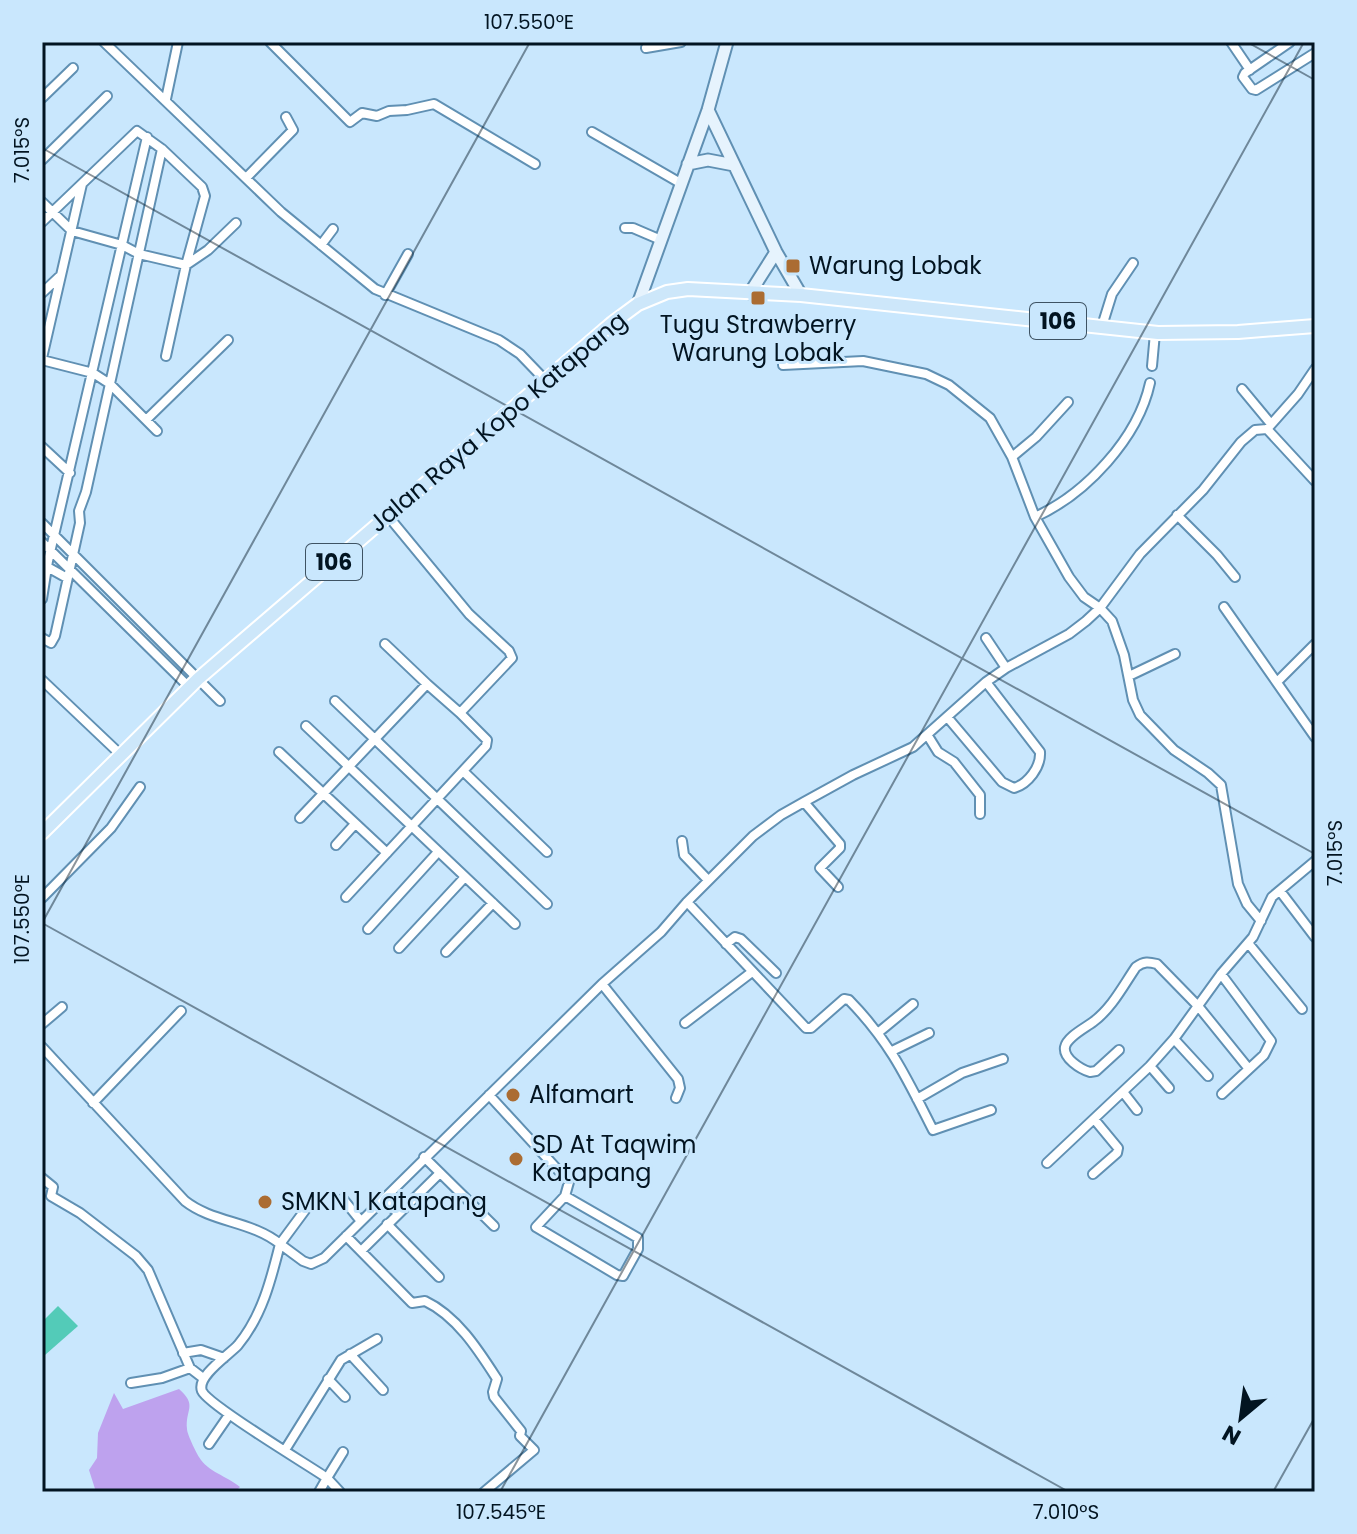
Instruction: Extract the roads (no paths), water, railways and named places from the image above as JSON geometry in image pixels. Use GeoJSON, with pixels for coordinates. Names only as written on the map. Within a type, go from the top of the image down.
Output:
{"type":"FeatureCollection","features":[{"type":"Feature","properties":{"kind":"main road"},"geometry":{"type":"LineString","coordinates":[[638,304],[708,110],[727,42]]}},
{"type":"Feature","properties":{"kind":"main road"},"geometry":{"type":"LineString","coordinates":[[708,110],[776,252],[801,295]]}},
{"type":"Feature","properties":{"kind":"main road"},"geometry":{"type":"LineString","coordinates":[[688,164],[708,160],[734,165]]}},
{"type":"Feature","properties":{"kind":"main road"},"geometry":{"type":"LineString","coordinates":[[750,293],[776,252]]}},
{"type":"Feature","properties":{"kind":"main road"},"geometry":{"type":"LineString","coordinates":[[646,281],[652,291],[659,295]]}},
{"type":"Feature","properties":{"kind":"main road","name":"106"},"geometry":{"type":"LineString","coordinates":[[638,304],[659,295],[688,289],[801,295],[1155,333],[1238,332],[1315,326]]}},
{"type":"Feature","properties":{"kind":"main road","name":"Jalan Raya Kopo Katapang"},"geometry":{"type":"LineString","coordinates":[[42,833],[193,683],[638,304]]}},
{"type":"Feature","properties":{"kind":"street"},"geometry":{"type":"LineString","coordinates":[[104,42],[246,178],[321,245],[385,295],[499,340],[520,354],[546,381]]}},
{"type":"Feature","properties":{"kind":"street"},"geometry":{"type":"LineString","coordinates":[[166,99],[178,42]]}},
{"type":"Feature","properties":{"kind":"street"},"geometry":{"type":"LineString","coordinates":[[270,42],[350,122],[362,113],[377,116],[389,111],[434,104],[535,164]]}},
{"type":"Feature","properties":{"kind":"street"},"geometry":{"type":"LineString","coordinates":[[646,48],[681,42]]}},
{"type":"Feature","properties":{"kind":"street"},"geometry":{"type":"LineString","coordinates":[[1231,42],[1250,70]]}},
{"type":"Feature","properties":{"kind":"street"},"geometry":{"type":"LineString","coordinates":[[1285,43],[1243,77],[1252,89],[1256,90],[1315,53]]}},
{"type":"Feature","properties":{"kind":"street"},"geometry":{"type":"LineString","coordinates":[[42,98],[73,68]]}},
{"type":"Feature","properties":{"kind":"street"},"geometry":{"type":"LineString","coordinates":[[42,160],[107,96]]}},
{"type":"Feature","properties":{"kind":"street"},"geometry":{"type":"LineString","coordinates":[[246,178],[292,132],[294,128],[286,117]]}},
{"type":"Feature","properties":{"kind":"street"},"geometry":{"type":"LineString","coordinates":[[42,222],[135,131],[162,149],[205,191],[166,356]]}},
{"type":"Feature","properties":{"kind":"street"},"geometry":{"type":"LineString","coordinates":[[592,132],[682,184]]}},
{"type":"Feature","properties":{"kind":"street"},"geometry":{"type":"LineString","coordinates":[[42,599],[45,565],[70,473],[147,137]]}},
{"type":"Feature","properties":{"kind":"street"},"geometry":{"type":"LineString","coordinates":[[42,638],[51,643],[54,639],[80,523],[79,511],[86,492],[162,149]]}},
{"type":"Feature","properties":{"kind":"street"},"geometry":{"type":"LineString","coordinates":[[82,184],[42,359],[93,373],[110,384],[157,431]]}},
{"type":"Feature","properties":{"kind":"street"},"geometry":{"type":"LineString","coordinates":[[42,202],[72,231],[122,245],[139,254],[186,265],[203,254],[236,223]]}},
{"type":"Feature","properties":{"kind":"street"},"geometry":{"type":"LineString","coordinates":[[625,228],[633,228],[661,240]]}},
{"type":"Feature","properties":{"kind":"street"},"geometry":{"type":"LineString","coordinates":[[321,245],[333,229]]}},
{"type":"Feature","properties":{"kind":"street"},"geometry":{"type":"LineString","coordinates":[[385,295],[408,254]]}},
{"type":"Feature","properties":{"kind":"street"},"geometry":{"type":"LineString","coordinates":[[1102,326],[1112,294],[1133,263]]}},
{"type":"Feature","properties":{"kind":"street"},"geometry":{"type":"LineString","coordinates":[[42,293],[61,275]]}},
{"type":"Feature","properties":{"kind":"street"},"geometry":{"type":"LineString","coordinates":[[1152,366],[1155,333]]}},
{"type":"Feature","properties":{"kind":"street"},"geometry":{"type":"LineString","coordinates":[[146,420],[228,340]]}},
{"type":"Feature","properties":{"kind":"street"},"geometry":{"type":"LineString","coordinates":[[783,365],[863,361],[938,378],[984,412],[1016,454],[1076,587],[1084,597],[1102,604],[1112,621],[1133,674],[1133,700],[1148,725],[1174,750],[1221,785],[1238,884],[1247,904],[1261,921]]}},
{"type":"Feature","properties":{"kind":"street"},"geometry":{"type":"LineString","coordinates":[[42,1047],[198,1211],[258,1230],[311,1264],[324,1258],[602,984],[661,932],[753,836],[804,802],[853,775],[899,755],[928,736],[986,682],[1069,634],[1102,604],[1140,554],[1203,490],[1249,433],[1269,427],[1315,369]]}},
{"type":"Feature","properties":{"kind":"street"},"geometry":{"type":"LineString","coordinates":[[1041,514],[1089,481],[1109,461],[1142,408],[1150,383]]}},
{"type":"Feature","properties":{"kind":"street"},"geometry":{"type":"LineString","coordinates":[[1242,389],[1269,427],[1315,481]]}},
{"type":"Feature","properties":{"kind":"street"},"geometry":{"type":"LineString","coordinates":[[1016,454],[1068,402]]}},
{"type":"Feature","properties":{"kind":"street"},"geometry":{"type":"LineString","coordinates":[[42,447],[70,473]]}},
{"type":"Feature","properties":{"kind":"street"},"geometry":{"type":"LineString","coordinates":[[1177,515],[1235,577]]}},
{"type":"Feature","properties":{"kind":"street"},"geometry":{"type":"LineString","coordinates":[[388,516],[469,614],[512,654],[512,658],[460,713]]}},
{"type":"Feature","properties":{"kind":"street"},"geometry":{"type":"LineString","coordinates":[[42,523],[193,683]]}},
{"type":"Feature","properties":{"kind":"street"},"geometry":{"type":"LineString","coordinates":[[42,542],[68,573],[193,683],[220,701]]}},
{"type":"Feature","properties":{"kind":"street"},"geometry":{"type":"LineString","coordinates":[[45,565],[68,573]]}},
{"type":"Feature","properties":{"kind":"street"},"geometry":{"type":"LineString","coordinates":[[1224,607],[1315,737]]}},
{"type":"Feature","properties":{"kind":"street"},"geometry":{"type":"LineString","coordinates":[[986,638],[1006,668]]}},
{"type":"Feature","properties":{"kind":"street"},"geometry":{"type":"LineString","coordinates":[[346,897],[488,743],[385,644]]}},
{"type":"Feature","properties":{"kind":"street"},"geometry":{"type":"LineString","coordinates":[[1277,682],[1315,644]]}},
{"type":"Feature","properties":{"kind":"street"},"geometry":{"type":"LineString","coordinates":[[1133,674],[1175,654]]}},
{"type":"Feature","properties":{"kind":"street"},"geometry":{"type":"LineString","coordinates":[[42,680],[121,755]]}},
{"type":"Feature","properties":{"kind":"street"},"geometry":{"type":"LineString","coordinates":[[948,718],[1002,782],[1014,788],[1021,787],[1040,763],[1040,752],[986,682]]}},
{"type":"Feature","properties":{"kind":"street"},"geometry":{"type":"LineString","coordinates":[[300,818],[427,684]]}},
{"type":"Feature","properties":{"kind":"street"},"geometry":{"type":"LineString","coordinates":[[335,701],[547,904]]}},
{"type":"Feature","properties":{"kind":"street"},"geometry":{"type":"LineString","coordinates":[[306,726],[515,924]]}},
{"type":"Feature","properties":{"kind":"street"},"geometry":{"type":"LineString","coordinates":[[928,736],[938,752],[954,762],[980,795],[980,814]]}},
{"type":"Feature","properties":{"kind":"street"},"geometry":{"type":"LineString","coordinates":[[279,752],[387,853]]}},
{"type":"Feature","properties":{"kind":"street"},"geometry":{"type":"LineString","coordinates":[[463,771],[547,852]]}},
{"type":"Feature","properties":{"kind":"street"},"geometry":{"type":"LineString","coordinates":[[42,898],[92,850],[140,787]]}},
{"type":"Feature","properties":{"kind":"street"},"geometry":{"type":"LineString","coordinates":[[804,802],[840,844],[840,848],[820,868],[838,887]]}},
{"type":"Feature","properties":{"kind":"street"},"geometry":{"type":"LineString","coordinates":[[336,845],[355,824]]}},
{"type":"Feature","properties":{"kind":"street"},"geometry":{"type":"LineString","coordinates":[[682,841],[684,855],[708,880]]}},
{"type":"Feature","properties":{"kind":"street"},"geometry":{"type":"LineString","coordinates":[[368,929],[438,852]]}},
{"type":"Feature","properties":{"kind":"street"},"geometry":{"type":"LineString","coordinates":[[1047,1163],[1150,1066],[1248,943],[1272,897],[1314,865]]}},
{"type":"Feature","properties":{"kind":"street"},"geometry":{"type":"LineString","coordinates":[[399,948],[465,877]]}},
{"type":"Feature","properties":{"kind":"street"},"geometry":{"type":"LineString","coordinates":[[1280,891],[1315,937]]}},
{"type":"Feature","properties":{"kind":"street"},"geometry":{"type":"LineString","coordinates":[[687,902],[806,1028],[811,1028],[847,999],[879,1032],[892,1051],[934,1131],[991,1110]]}},
{"type":"Feature","properties":{"kind":"street"},"geometry":{"type":"LineString","coordinates":[[446,952],[493,903]]}},
{"type":"Feature","properties":{"kind":"street"},"geometry":{"type":"LineString","coordinates":[[726,944],[735,937],[741,939],[776,973]]}},
{"type":"Feature","properties":{"kind":"street"},"geometry":{"type":"LineString","coordinates":[[1248,943],[1302,1009]]}},
{"type":"Feature","properties":{"kind":"street"},"geometry":{"type":"LineString","coordinates":[[1119,1050],[1096,1071],[1090,1072],[1075,1064],[1064,1049],[1067,1042],[1110,1005],[1136,967],[1142,962],[1157,964],[1198,1006],[1249,1069]]}},
{"type":"Feature","properties":{"kind":"street"},"geometry":{"type":"LineString","coordinates":[[685,1023],[752,972]]}},
{"type":"Feature","properties":{"kind":"street"},"geometry":{"type":"LineString","coordinates":[[1221,974],[1270,1038],[1269,1049],[1222,1094]]}},
{"type":"Feature","properties":{"kind":"street"},"geometry":{"type":"LineString","coordinates":[[602,984],[678,1079],[680,1088],[676,1098]]}},
{"type":"Feature","properties":{"kind":"street"},"geometry":{"type":"LineString","coordinates":[[879,1032],[913,1004]]}},
{"type":"Feature","properties":{"kind":"street"},"geometry":{"type":"LineString","coordinates":[[42,1024],[62,1007]]}},
{"type":"Feature","properties":{"kind":"street"},"geometry":{"type":"LineString","coordinates":[[93,1103],[146,1044],[181,1011]]}},
{"type":"Feature","properties":{"kind":"street"},"geometry":{"type":"LineString","coordinates":[[892,1051],[929,1033]]}},
{"type":"Feature","properties":{"kind":"street"},"geometry":{"type":"LineString","coordinates":[[1174,1039],[1208,1076]]}},
{"type":"Feature","properties":{"kind":"street"},"geometry":{"type":"LineString","coordinates":[[917,1099],[962,1073],[1003,1059]]}},
{"type":"Feature","properties":{"kind":"street"},"geometry":{"type":"LineString","coordinates":[[1150,1066],[1169,1088]]}},
{"type":"Feature","properties":{"kind":"street"},"geometry":{"type":"LineString","coordinates":[[1123,1092],[1137,1110]]}},
{"type":"Feature","properties":{"kind":"street"},"geometry":{"type":"LineString","coordinates":[[489,1095],[569,1182],[565,1196],[536,1227],[623,1276],[638,1249],[638,1238],[565,1196]]}},
{"type":"Feature","properties":{"kind":"street"},"geometry":{"type":"LineString","coordinates":[[1093,1174],[1117,1153],[1118,1148],[1094,1119]]}},
{"type":"Feature","properties":{"kind":"street"},"geometry":{"type":"LineString","coordinates":[[424,1157],[494,1226]]}},
{"type":"Feature","properties":{"kind":"street"},"geometry":{"type":"LineString","coordinates":[[361,1251],[440,1173]]}},
{"type":"Feature","properties":{"kind":"street"},"geometry":{"type":"LineString","coordinates":[[42,1178],[53,1187],[51,1196],[80,1213],[136,1256],[148,1270],[190,1368],[203,1378]]}},
{"type":"Feature","properties":{"kind":"street"},"geometry":{"type":"LineString","coordinates":[[314,1198],[280,1244],[272,1278],[244,1338],[203,1378],[203,1393],[229,1415],[327,1478],[340,1492]]}},
{"type":"Feature","properties":{"kind":"street"},"geometry":{"type":"LineString","coordinates":[[382,1198],[398,1213]]}},
{"type":"Feature","properties":{"kind":"street"},"geometry":{"type":"LineString","coordinates":[[343,1199],[360,1220]]}},
{"type":"Feature","properties":{"kind":"street"},"geometry":{"type":"LineString","coordinates":[[387,1224],[439,1277]]}},
{"type":"Feature","properties":{"kind":"street"},"geometry":{"type":"LineString","coordinates":[[346,1236],[412,1303],[428,1302],[474,1344],[497,1379],[494,1397],[517,1425],[520,1436],[534,1449],[484,1492]]}},
{"type":"Feature","properties":{"kind":"street"},"geometry":{"type":"LineString","coordinates":[[285,1450],[341,1360],[377,1339]]}},
{"type":"Feature","properties":{"kind":"street"},"geometry":{"type":"LineString","coordinates":[[183,1353],[201,1350],[224,1358]]}},
{"type":"Feature","properties":{"kind":"street"},"geometry":{"type":"LineString","coordinates":[[350,1354],[383,1390]]}},
{"type":"Feature","properties":{"kind":"street"},"geometry":{"type":"LineString","coordinates":[[131,1383],[162,1378],[190,1368]]}},
{"type":"Feature","properties":{"kind":"street"},"geometry":{"type":"LineString","coordinates":[[328,1379],[345,1397]]}},
{"type":"Feature","properties":{"kind":"street"},"geometry":{"type":"LineString","coordinates":[[316,1397],[325,1406]]}},
{"type":"Feature","properties":{"kind":"street"},"geometry":{"type":"LineString","coordinates":[[209,1444],[229,1415]]}},
{"type":"Feature","properties":{"kind":"street"},"geometry":{"type":"LineString","coordinates":[[319,1492],[343,1452]]}},
{"type":"Feature","properties":{"kind":"place","name":"Warung Lobak"},"geometry":{"type":"Point","coordinates":[793,266]}},
{"type":"Feature","properties":{"kind":"place","name":"Tugu Strawberry Warung Lobak"},"geometry":{"type":"Point","coordinates":[758,298]}},
{"type":"Feature","properties":{"kind":"place","name":"Alfamart"},"geometry":{"type":"Point","coordinates":[513,1095]}},
{"type":"Feature","properties":{"kind":"place","name":"SD At Taqwim Katapang"},"geometry":{"type":"Point","coordinates":[516,1159]}},
{"type":"Feature","properties":{"kind":"place","name":"SMKN 1 Katapang"},"geometry":{"type":"Point","coordinates":[265,1202]}}]}
